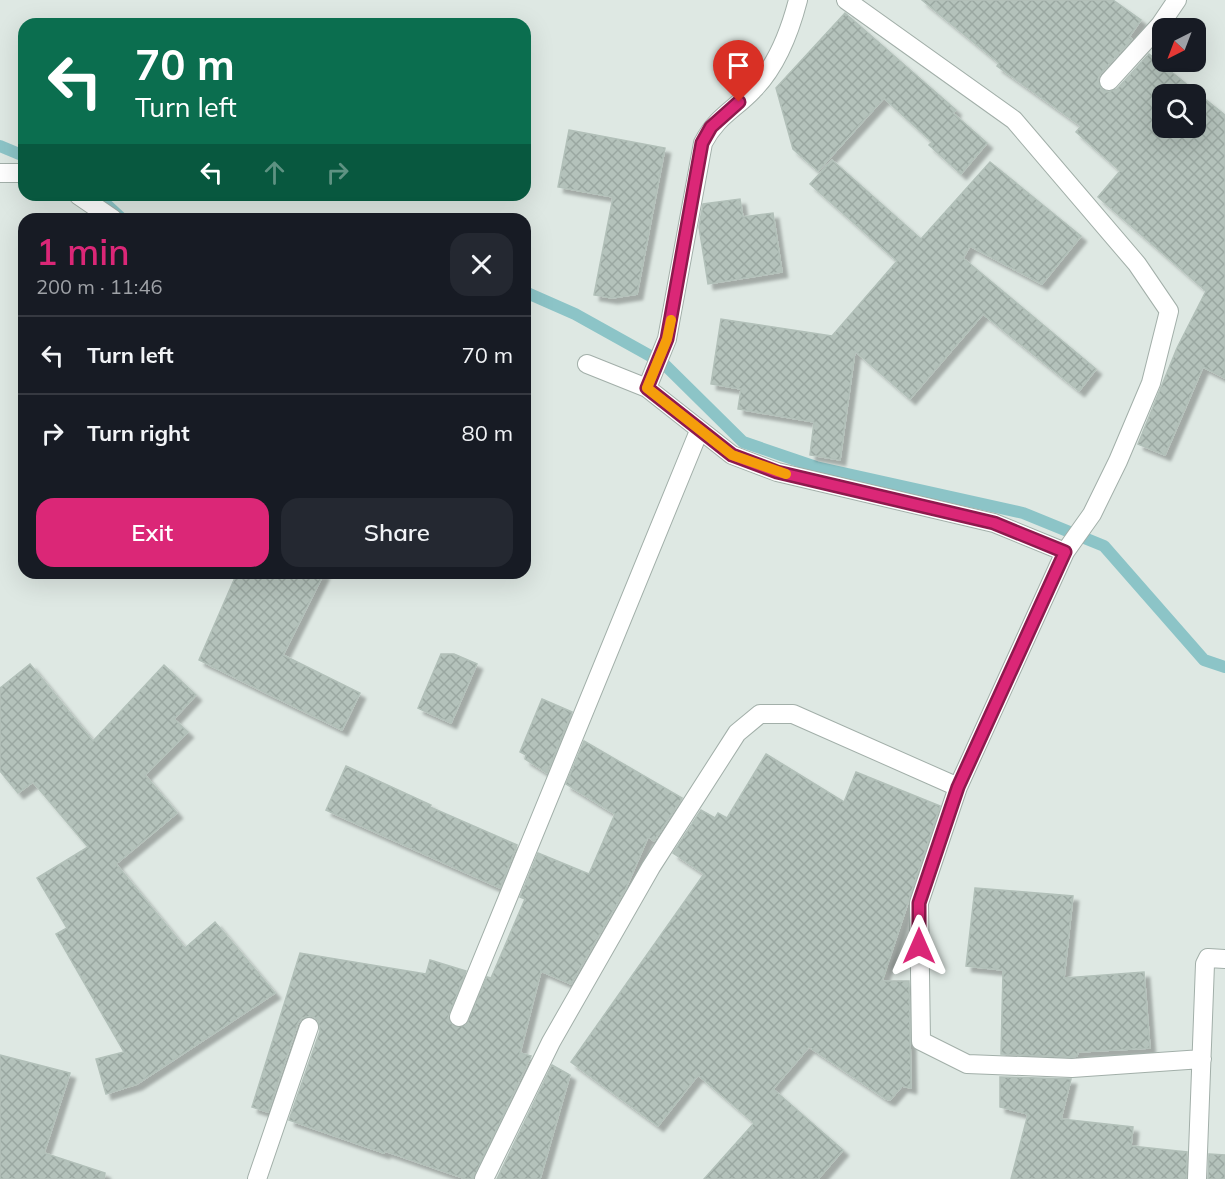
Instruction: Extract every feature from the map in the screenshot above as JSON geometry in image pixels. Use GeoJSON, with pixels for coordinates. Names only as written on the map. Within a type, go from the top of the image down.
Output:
{"type":"FeatureCollection","features":[{"type":"Feature","properties":{"kind":"street"},"geometry":{"type":"LineString","coordinates":[[647,388],[667,339],[702,143],[717,120],[753,91],[763,78],[790,32],[798,0]]}},
{"type":"Feature","properties":{"kind":"street"},"geometry":{"type":"LineString","coordinates":[[846,0],[1014,120],[1137,264],[1168,311],[1151,383],[1092,514],[1065,552],[958,787],[919,903],[921,1041],[967,1064],[1072,1068],[1202,1059]]}},
{"type":"Feature","properties":{"kind":"street"},"geometry":{"type":"LineString","coordinates":[[1109,81],[1160,25],[1178,0]]}},
{"type":"Feature","properties":{"kind":"street"},"geometry":{"type":"LineString","coordinates":[[0,173],[18,173]]}},
{"type":"Feature","properties":{"kind":"street"},"geometry":{"type":"LineString","coordinates":[[87,201],[104,213]]}},
{"type":"Feature","properties":{"kind":"street"},"geometry":{"type":"LineString","coordinates":[[587,364],[647,388],[732,455],[777,472],[994,523],[1065,552]]}},
{"type":"Feature","properties":{"kind":"street"},"geometry":{"type":"LineString","coordinates":[[459,1017],[699,431]]}},
{"type":"Feature","properties":{"kind":"street"},"geometry":{"type":"LineString","coordinates":[[484,1179],[551,1042],[651,867],[737,733],[760,714],[793,714],[958,787]]}},
{"type":"Feature","properties":{"kind":"street"},"geometry":{"type":"LineString","coordinates":[[1197,1179],[1205,964],[1208,958],[1225,959]]}},
{"type":"Feature","properties":{"kind":"street"},"geometry":{"type":"LineString","coordinates":[[257,1179],[309,1027]]}},
{"type":"Feature","properties":{"kind":"building"},"geometry":{"type":"Polygon","coordinates":[[[922,0],[1113,0],[1141,20],[1129,37],[1132,39],[1100,74],[1098,79],[1101,89],[1107,92],[1117,89],[1149,54],[1152,56],[1152,72],[1171,72],[1186,84],[1152,84],[1152,138],[1206,138],[1206,100],[1225,115],[1225,378],[1203,367],[1165,455],[1138,444],[1177,348],[1206,291],[1098,197],[1120,171],[1076,132],[1081,126],[997,66],[999,63],[922,0]]]}},
{"type":"Feature","properties":{"kind":"building"},"geometry":{"type":"Polygon","coordinates":[[[845,13],[956,110],[953,113],[987,143],[961,174],[929,145],[932,142],[884,98],[818,171],[793,149],[776,88],[845,13]]]}},
{"type":"Feature","properties":{"kind":"building"},"geometry":{"type":"Polygon","coordinates":[[[569,130],[665,148],[637,294],[612,298],[594,295],[613,197],[558,187],[569,130]]]}},
{"type":"Feature","properties":{"kind":"building"},"geometry":{"type":"Polygon","coordinates":[[[832,160],[921,239],[990,162],[1081,236],[1042,284],[970,246],[963,258],[1096,369],[1079,391],[983,314],[910,399],[855,351],[840,460],[810,455],[814,422],[738,409],[741,389],[711,384],[721,319],[832,336],[897,261],[810,184],[832,160]]]}},
{"type":"Feature","properties":{"kind":"building"},"geometry":{"type":"Polygon","coordinates":[[[740,199],[743,217],[773,213],[782,272],[708,284],[699,227],[703,204],[740,199]]]}},
{"type":"Feature","properties":{"kind":"building"},"geometry":{"type":"Polygon","coordinates":[[[234,579],[321,579],[283,655],[360,693],[342,730],[199,660],[234,579]]]}},
{"type":"Feature","properties":{"kind":"building"},"geometry":{"type":"Polygon","coordinates":[[[441,654],[454,654],[477,664],[451,723],[418,708],[441,654]]]}},
{"type":"Feature","properties":{"kind":"building"},"geometry":{"type":"Polygon","coordinates":[[[30,664],[93,741],[164,665],[196,695],[174,719],[188,732],[145,775],[177,813],[116,864],[185,948],[215,922],[275,993],[137,1084],[106,1094],[96,1059],[124,1052],[56,934],[67,928],[37,878],[88,847],[33,782],[18,793],[0,771],[0,688],[30,664]]]}},
{"type":"Feature","properties":{"kind":"building"},"geometry":{"type":"Polygon","coordinates":[[[542,699],[572,712],[547,773],[525,759],[526,755],[520,752],[542,699]]]}},
{"type":"Feature","properties":{"kind":"building"},"geometry":{"type":"Polygon","coordinates":[[[584,741],[682,798],[654,841],[648,837],[626,888],[571,984],[541,971],[520,1053],[531,1056],[473,1179],[466,1179],[385,1151],[384,1153],[289,1120],[320,1031],[318,1020],[312,1016],[302,1018],[298,1023],[268,1112],[252,1107],[300,953],[426,974],[430,960],[466,971],[448,1018],[454,1027],[466,1025],[487,977],[491,978],[525,899],[520,897],[538,853],[589,874],[615,814],[566,784],[584,741]]]}},
{"type":"Feature","properties":{"kind":"building"},"geometry":{"type":"Polygon","coordinates":[[[766,754],[844,802],[856,772],[940,806],[882,981],[909,981],[911,1088],[902,1086],[890,1100],[886,1099],[809,1047],[773,1089],[843,1150],[818,1179],[704,1179],[754,1123],[698,1075],[658,1126],[571,1062],[704,874],[673,853],[701,810],[715,818],[718,813],[727,818],[766,754]]]}},
{"type":"Feature","properties":{"kind":"building"},"geometry":{"type":"Polygon","coordinates":[[[346,766],[431,805],[430,807],[517,845],[500,888],[326,810],[346,766]]]}},
{"type":"Feature","properties":{"kind":"building"},"geometry":{"type":"Polygon","coordinates":[[[975,888],[1073,896],[1064,978],[1144,972],[1150,1048],[1078,1052],[1077,1056],[1072,1057],[1001,1054],[1003,970],[966,966],[975,888]]]}},
{"type":"Feature","properties":{"kind":"building"},"geometry":{"type":"Polygon","coordinates":[[[0,1055],[70,1073],[44,1153],[105,1173],[104,1179],[0,1179],[0,1055]]]}},
{"type":"Feature","properties":{"kind":"building"},"geometry":{"type":"Polygon","coordinates":[[[552,1065],[570,1075],[540,1179],[497,1179],[552,1065]]]}},
{"type":"Feature","properties":{"kind":"building"},"geometry":{"type":"Polygon","coordinates":[[[1000,1077],[1071,1079],[1061,1119],[1133,1127],[1131,1146],[1187,1152],[1186,1179],[1011,1179],[1028,1114],[1000,1107],[1000,1077]]]}},
{"type":"Feature","properties":{"kind":"building"},"geometry":{"type":"Polygon","coordinates":[[[1209,1154],[1225,1155],[1225,1179],[1208,1179],[1209,1154]]]}},
{"type":"Feature","properties":{"kind":"waterway"},"geometry":{"type":"LineString","coordinates":[[0,146],[18,154]]}},
{"type":"Feature","properties":{"kind":"waterway"},"geometry":{"type":"LineString","coordinates":[[102,201],[116,213]]}},
{"type":"Feature","properties":{"kind":"waterway"},"geometry":{"type":"LineString","coordinates":[[531,295],[575,314],[663,363],[743,442],[816,467],[1023,513],[1104,546],[1204,660],[1225,667]]}},
{"type":"Feature","properties":{"kind":"slow traffic"},"geometry":{"type":"LineString","coordinates":[[671,320],[667,339],[647,388],[732,455],[786,474]]}},
{"type":"Feature","properties":{"kind":"route"},"geometry":{"type":"LineString","coordinates":[[739,102],[711,127],[702,143],[667,339],[647,388],[732,455],[777,472],[994,523],[1065,552],[958,787],[919,903],[919,946]]}}]}
